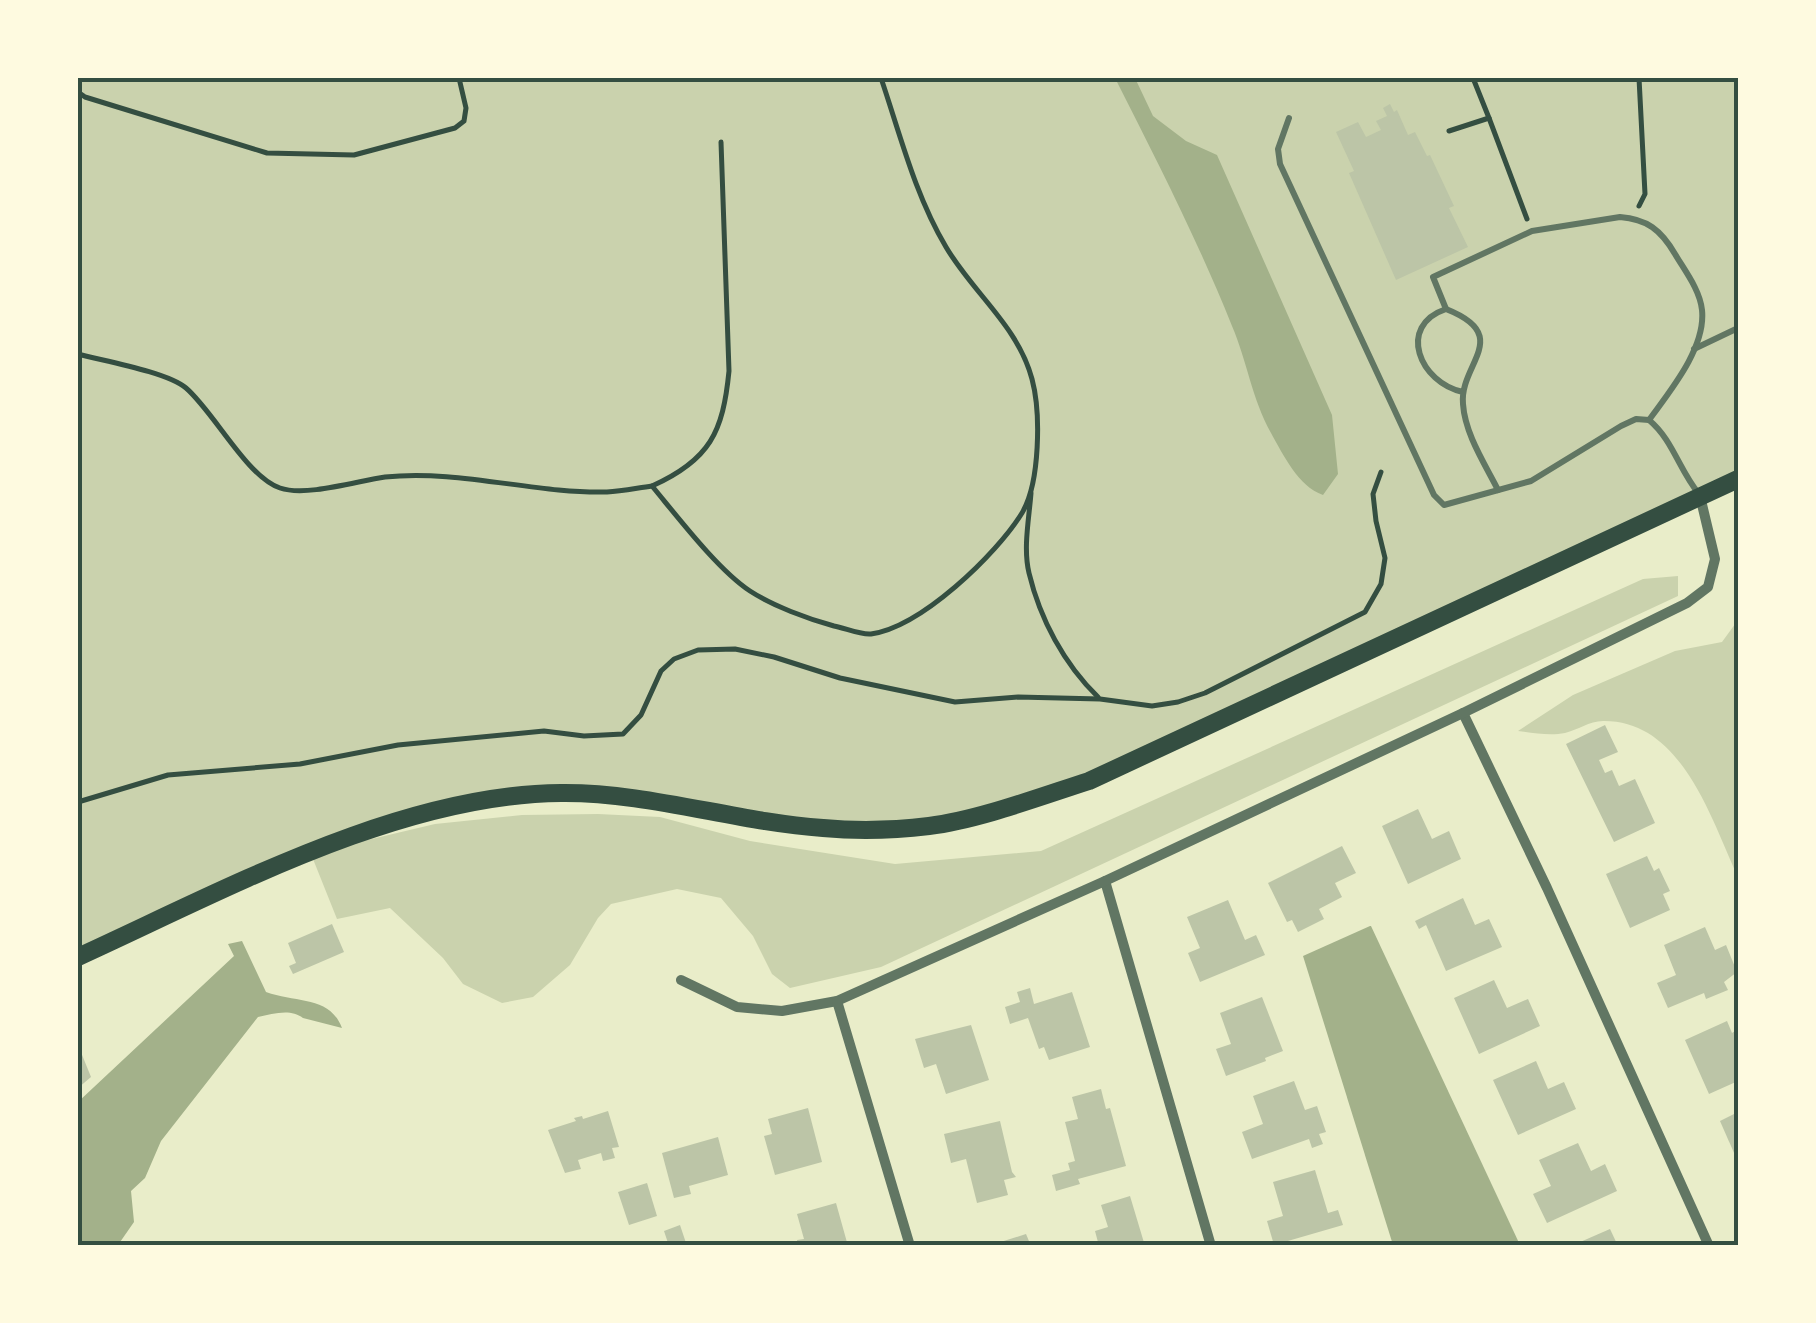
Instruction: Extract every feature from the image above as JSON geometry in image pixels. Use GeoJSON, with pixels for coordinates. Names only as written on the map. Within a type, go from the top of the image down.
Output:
{"type":"FeatureCollection","features":[{"type":"Feature","properties":{"kind":"main road"},"geometry":{"type":"LineString","coordinates":[[78,957],[272,869],[362,834],[486,799],[562,793],[637,799],[825,828],[930,826],[1031,800],[1089,780],[1738,480]]}},
{"type":"Feature","properties":{"kind":"street"},"geometry":{"type":"LineString","coordinates":[[680,980],[737,1007],[782,1011],[837,1001],[1463,713],[1687,604],[1708,587],[1714,559],[1700,495]]}},
{"type":"Feature","properties":{"kind":"street"},"geometry":{"type":"LineString","coordinates":[[1463,713],[1709,1246]]}},
{"type":"Feature","properties":{"kind":"street"},"geometry":{"type":"LineString","coordinates":[[1105,881],[1211,1246]]}},
{"type":"Feature","properties":{"kind":"street"},"geometry":{"type":"LineString","coordinates":[[837,1001],[910,1246]]}},
{"type":"Feature","properties":{"kind":"lane"},"geometry":{"type":"LineString","coordinates":[[1289,118],[1278,149],[1280,164],[1434,495],[1444,506],[1532,481],[1636,419],[1648,420],[1664,432],[1688,481],[1700,495]]}},
{"type":"Feature","properties":{"kind":"lane"},"geometry":{"type":"LineString","coordinates":[[1446,309],[1433,277],[1532,231],[1633,218],[1654,226],[1696,289],[1702,312],[1692,360],[1648,420]]}},
{"type":"Feature","properties":{"kind":"lane"},"geometry":{"type":"LineString","coordinates":[[1463,392],[1447,389],[1432,378],[1421,362],[1418,341],[1423,323],[1430,314],[1446,309],[1476,328],[1480,348],[1463,392],[1466,422],[1498,490]]}},
{"type":"Feature","properties":{"kind":"lane"},"geometry":{"type":"LineString","coordinates":[[1694,349],[1738,328]]}},
{"type":"Feature","properties":{"kind":"path"},"geometry":{"type":"LineString","coordinates":[[78,92],[85,98],[267,152],[354,155],[455,128],[464,121],[466,108],[459,78]]}},
{"type":"Feature","properties":{"kind":"path"},"geometry":{"type":"LineString","coordinates":[[881,78],[919,192],[944,244],[966,279],[1007,323],[1032,378],[1038,422],[1027,537],[1029,572],[1060,651],[1100,699]]}},
{"type":"Feature","properties":{"kind":"path"},"geometry":{"type":"LineString","coordinates":[[1472,78],[1532,231]]}},
{"type":"Feature","properties":{"kind":"path"},"geometry":{"type":"LineString","coordinates":[[1633,218],[1645,194],[1639,78]]}},
{"type":"Feature","properties":{"kind":"path"},"geometry":{"type":"LineString","coordinates":[[1449,132],[1488,118]]}},
{"type":"Feature","properties":{"kind":"path"},"geometry":{"type":"LineString","coordinates":[[78,354],[143,370],[184,386],[242,455],[280,489],[304,490],[390,477],[462,478],[606,492],[652,486],[684,471],[714,437],[726,405],[721,142]]}},
{"type":"Feature","properties":{"kind":"path"},"geometry":{"type":"LineString","coordinates":[[78,802],[168,775],[300,764],[398,746],[544,731],[584,736],[623,734],[641,715],[661,671],[674,659],[698,650],[735,649],[840,678],[954,702],[1018,697],[1100,699],[1152,706],[1178,702],[1206,693],[1365,612],[1381,584],[1386,558],[1373,494],[1381,472]]}},
{"type":"Feature","properties":{"kind":"path"},"geometry":{"type":"LineString","coordinates":[[652,486],[698,540],[750,590],[820,622],[869,634],[918,617],[977,566],[1022,512],[1032,484]]}},
{"type":"Feature","properties":{"kind":"shaded area"},"geometry":{"type":"Polygon","coordinates":[[[78,78],[1738,78],[1738,479],[1089,780],[930,826],[825,829],[637,799],[486,799],[321,851],[435,824],[522,815],[598,814],[660,817],[750,841],[895,864],[1041,851],[1643,579],[1678,576],[1678,596],[881,967],[790,988],[772,974],[753,936],[721,898],[677,889],[611,904],[570,965],[533,997],[502,1003],[463,984],[443,958],[390,908],[337,919],[311,854],[78,957],[78,78]]]}},
{"type":"Feature","properties":{"kind":"shaded area"},"geometry":{"type":"Polygon","coordinates":[[[1115,78],[1135,78],[1153,116],[1186,141],[1217,155],[1332,415],[1338,474],[1323,495],[1306,485],[1292,469],[1264,420],[1237,339],[1205,263],[1115,78]]]}},
{"type":"Feature","properties":{"kind":"shaded area"},"geometry":{"type":"Polygon","coordinates":[[[1738,620],[1738,877],[1690,777],[1654,737],[1630,725],[1603,721],[1559,734],[1518,731],[1573,695],[1675,651],[1722,642],[1738,620]]]}},
{"type":"Feature","properties":{"kind":"shaded area"},"geometry":{"type":"Polygon","coordinates":[[[1371,926],[1520,1245],[1393,1245],[1303,956],[1371,926]]]}},
{"type":"Feature","properties":{"kind":"shaded area"},"geometry":{"type":"Polygon","coordinates":[[[242,941],[266,992],[321,1005],[337,1018],[342,1028],[293,1013],[258,1017],[161,1141],[145,1178],[131,1191],[134,1222],[118,1245],[78,1245],[78,1102],[234,956],[228,944],[242,941]]]}},
{"type":"Feature","properties":{"kind":"building"},"geometry":{"type":"Polygon","coordinates":[[[1390,104],[1394,112],[1397,110],[1408,135],[1415,132],[1427,156],[1430,155],[1468,247],[1396,280],[1349,173],[1354,171],[1336,132],[1358,122],[1366,137],[1381,130],[1376,121],[1387,116],[1383,108],[1390,104]]]}},
{"type":"Feature","properties":{"kind":"building"},"geometry":{"type":"Polygon","coordinates":[[[1605,725],[1618,752],[1599,760],[1605,773],[1612,770],[1619,786],[1635,779],[1655,823],[1614,842],[1566,744],[1605,725]]]}},
{"type":"Feature","properties":{"kind":"building"},"geometry":{"type":"Polygon","coordinates":[[[1418,809],[1432,839],[1449,831],[1461,859],[1408,884],[1382,826],[1418,809]]]}},
{"type":"Feature","properties":{"kind":"building"},"geometry":{"type":"Polygon","coordinates":[[[1342,846],[1356,873],[1335,883],[1342,897],[1319,909],[1324,919],[1298,932],[1292,920],[1287,922],[1268,883],[1342,846]]]}},
{"type":"Feature","properties":{"kind":"building"},"geometry":{"type":"Polygon","coordinates":[[[1647,856],[1654,871],[1659,868],[1670,891],[1663,894],[1670,910],[1630,928],[1606,874],[1647,856]]]}},
{"type":"Feature","properties":{"kind":"building"},"geometry":{"type":"Polygon","coordinates":[[[1463,898],[1475,925],[1489,919],[1502,947],[1446,971],[1426,925],[1419,929],[1415,921],[1463,898]]]}},
{"type":"Feature","properties":{"kind":"building"},"geometry":{"type":"Polygon","coordinates":[[[1228,900],[1245,940],[1256,935],[1265,955],[1200,982],[1188,953],[1200,948],[1187,917],[1228,900]]]}},
{"type":"Feature","properties":{"kind":"building"},"geometry":{"type":"Polygon","coordinates":[[[332,924],[344,952],[293,974],[289,966],[296,963],[288,943],[332,924]]]}},
{"type":"Feature","properties":{"kind":"building"},"geometry":{"type":"Polygon","coordinates":[[[1705,927],[1715,950],[1726,945],[1737,972],[1724,982],[1728,990],[1706,999],[1704,993],[1668,1008],[1657,983],[1676,975],[1664,945],[1705,927]]]}},
{"type":"Feature","properties":{"kind":"building"},"geometry":{"type":"Polygon","coordinates":[[[1494,980],[1507,1008],[1528,999],[1540,1026],[1479,1054],[1454,998],[1494,980]]]}},
{"type":"Feature","properties":{"kind":"building"},"geometry":{"type":"Polygon","coordinates":[[[1030,988],[1034,1004],[1072,992],[1090,1047],[1049,1060],[1044,1047],[1039,1049],[1028,1018],[1010,1024],[1005,1007],[1020,1002],[1017,992],[1030,988]]]}},
{"type":"Feature","properties":{"kind":"building"},"geometry":{"type":"Polygon","coordinates":[[[1262,997],[1283,1051],[1226,1076],[1216,1049],[1231,1044],[1220,1013],[1262,997]]]}},
{"type":"Feature","properties":{"kind":"building"},"geometry":{"type":"Polygon","coordinates":[[[1727,1021],[1732,1033],[1738,1029],[1738,1081],[1709,1094],[1685,1040],[1727,1021]]]}},
{"type":"Feature","properties":{"kind":"building"},"geometry":{"type":"Polygon","coordinates":[[[971,1025],[989,1080],[946,1094],[936,1064],[924,1068],[915,1039],[971,1025]]]}},
{"type":"Feature","properties":{"kind":"building"},"geometry":{"type":"Polygon","coordinates":[[[78,1045],[91,1077],[78,1088],[78,1045]]]}},
{"type":"Feature","properties":{"kind":"building"},"geometry":{"type":"Polygon","coordinates":[[[1536,1061],[1548,1089],[1564,1082],[1576,1109],[1518,1135],[1493,1080],[1536,1061]]]}},
{"type":"Feature","properties":{"kind":"building"},"geometry":{"type":"Polygon","coordinates":[[[1294,1081],[1305,1110],[1317,1106],[1326,1132],[1319,1134],[1323,1144],[1312,1148],[1309,1139],[1252,1159],[1242,1132],[1263,1124],[1253,1096],[1294,1081]]]}},
{"type":"Feature","properties":{"kind":"building"},"geometry":{"type":"Polygon","coordinates":[[[1101,1089],[1126,1166],[1078,1179],[1080,1184],[1056,1191],[1052,1175],[1070,1170],[1068,1163],[1075,1161],[1065,1122],[1078,1119],[1072,1097],[1101,1089]]]}},
{"type":"Feature","properties":{"kind":"building"},"geometry":{"type":"Polygon","coordinates":[[[808,1108],[822,1162],[775,1175],[764,1136],[772,1134],[768,1119],[808,1108]]]}},
{"type":"Feature","properties":{"kind":"building"},"geometry":{"type":"Polygon","coordinates":[[[608,1111],[619,1147],[612,1148],[615,1158],[603,1161],[601,1153],[578,1160],[581,1169],[565,1173],[548,1130],[576,1121],[574,1118],[608,1111]]]}},
{"type":"Feature","properties":{"kind":"building"},"geometry":{"type":"Polygon","coordinates":[[[1738,1112],[1738,1162],[1720,1121],[1738,1112]]]}},
{"type":"Feature","properties":{"kind":"building"},"geometry":{"type":"Polygon","coordinates":[[[1000,1121],[1016,1177],[1004,1180],[1008,1195],[977,1203],[966,1159],[951,1163],[944,1134],[1000,1121]]]}},
{"type":"Feature","properties":{"kind":"building"},"geometry":{"type":"Polygon","coordinates":[[[718,1137],[728,1175],[689,1186],[691,1194],[674,1198],[662,1153],[718,1137]]]}},
{"type":"Feature","properties":{"kind":"building"},"geometry":{"type":"Polygon","coordinates":[[[1578,1143],[1591,1171],[1605,1164],[1617,1191],[1547,1223],[1533,1194],[1551,1186],[1539,1160],[1578,1143]]]}},
{"type":"Feature","properties":{"kind":"building"},"geometry":{"type":"Polygon","coordinates":[[[1315,1170],[1328,1213],[1338,1210],[1343,1225],[1274,1245],[1267,1221],[1283,1216],[1273,1182],[1315,1170]]]}},
{"type":"Feature","properties":{"kind":"building"},"geometry":{"type":"Polygon","coordinates":[[[647,1183],[657,1216],[629,1225],[618,1192],[647,1183]]]}},
{"type":"Feature","properties":{"kind":"building"},"geometry":{"type":"Polygon","coordinates":[[[1130,1196],[1145,1246],[1099,1246],[1095,1231],[1108,1227],[1101,1205],[1130,1196]]]}},
{"type":"Feature","properties":{"kind":"building"},"geometry":{"type":"Polygon","coordinates":[[[836,1203],[848,1246],[798,1246],[797,1240],[804,1239],[797,1214],[836,1203]]]}},
{"type":"Feature","properties":{"kind":"building"},"geometry":{"type":"Polygon","coordinates":[[[680,1225],[687,1246],[669,1246],[664,1231],[680,1225]]]}},
{"type":"Feature","properties":{"kind":"building"},"geometry":{"type":"Polygon","coordinates":[[[1610,1229],[1618,1246],[1571,1246],[1610,1229]]]}},
{"type":"Feature","properties":{"kind":"building"},"geometry":{"type":"Polygon","coordinates":[[[1026,1234],[1031,1246],[991,1246],[991,1245],[1026,1234]]]}}]}
